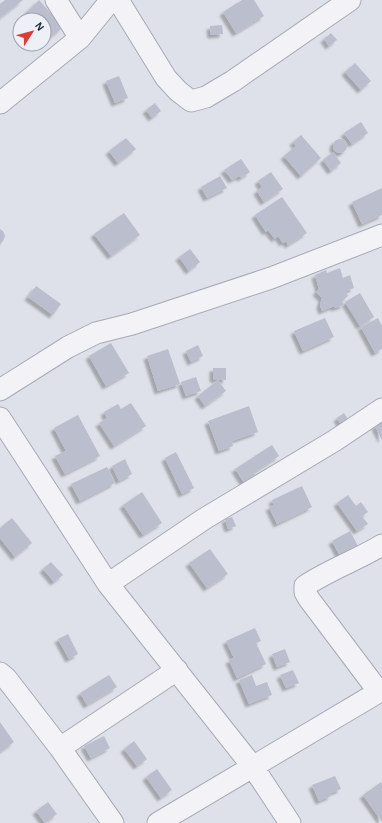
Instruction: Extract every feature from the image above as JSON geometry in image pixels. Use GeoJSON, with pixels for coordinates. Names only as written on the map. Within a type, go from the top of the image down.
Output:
{"type":"FeatureCollection","features":[{"type":"Feature","properties":{"kind":"street"},"geometry":{"type":"LineString","coordinates":[[56,0],[80,38]]}},
{"type":"Feature","properties":{"kind":"street"},"geometry":{"type":"LineString","coordinates":[[0,103],[80,38],[111,0]]}},
{"type":"Feature","properties":{"kind":"street"},"geometry":{"type":"LineString","coordinates":[[118,0],[166,78],[178,91],[191,101],[206,97],[233,82],[350,0]]}},
{"type":"Feature","properties":{"kind":"street"},"geometry":{"type":"LineString","coordinates":[[0,390],[68,347],[96,333],[132,324],[272,278],[382,234]]}},
{"type":"Feature","properties":{"kind":"street"},"geometry":{"type":"LineString","coordinates":[[108,584],[204,519],[334,441],[382,409]]}},
{"type":"Feature","properties":{"kind":"street"},"geometry":{"type":"LineString","coordinates":[[0,418],[108,584],[253,767],[290,823]]}},
{"type":"Feature","properties":{"kind":"street"},"geometry":{"type":"LineString","coordinates":[[158,823],[381,691],[309,598],[305,592],[305,586],[382,545]]}},
{"type":"Feature","properties":{"kind":"street"},"geometry":{"type":"LineString","coordinates":[[60,748],[177,670]]}},
{"type":"Feature","properties":{"kind":"street"},"geometry":{"type":"LineString","coordinates":[[0,673],[6,678],[60,748],[113,823]]}},
{"type":"Feature","properties":{"kind":"building"},"geometry":{"type":"Polygon","coordinates":[[[5,0],[23,0],[0,18],[0,4],[5,0]]]}},
{"type":"Feature","properties":{"kind":"building"},"geometry":{"type":"Polygon","coordinates":[[[39,0],[50,12],[29,12],[28,11],[39,0]]]}},
{"type":"Feature","properties":{"kind":"building"},"geometry":{"type":"Polygon","coordinates":[[[242,0],[254,0],[264,16],[236,33],[223,12],[242,0]]]}},
{"type":"Feature","properties":{"kind":"building"},"geometry":{"type":"Polygon","coordinates":[[[52,15],[63,27],[52,36],[52,15]]]}},
{"type":"Feature","properties":{"kind":"building"},"geometry":{"type":"Polygon","coordinates":[[[222,25],[223,34],[211,35],[210,26],[222,25]]]}},
{"type":"Feature","properties":{"kind":"building"},"geometry":{"type":"Polygon","coordinates":[[[331,33],[337,40],[329,46],[324,39],[331,33]]]}},
{"type":"Feature","properties":{"kind":"building"},"geometry":{"type":"Polygon","coordinates":[[[355,63],[371,81],[361,90],[345,72],[355,63]]]}},
{"type":"Feature","properties":{"kind":"building"},"geometry":{"type":"Polygon","coordinates":[[[119,76],[128,98],[115,103],[106,81],[119,76]]]}},
{"type":"Feature","properties":{"kind":"building"},"geometry":{"type":"Polygon","coordinates":[[[155,103],[161,111],[152,118],[146,110],[155,103]]]}},
{"type":"Feature","properties":{"kind":"building"},"geometry":{"type":"Polygon","coordinates":[[[361,122],[368,133],[352,144],[344,133],[361,122]]]}},
{"type":"Feature","properties":{"kind":"building"},"geometry":{"type":"Polygon","coordinates":[[[301,135],[321,158],[301,176],[284,156],[296,146],[293,142],[301,135]]]}},
{"type":"Feature","properties":{"kind":"building"},"geometry":{"type":"Polygon","coordinates":[[[126,138],[136,149],[118,163],[109,151],[126,138]]]}},
{"type":"Feature","properties":{"kind":"building"},"geometry":{"type":"Polygon","coordinates":[[[337,139],[343,139],[347,143],[347,149],[343,153],[337,153],[333,149],[333,143],[337,139]]]}},
{"type":"Feature","properties":{"kind":"building"},"geometry":{"type":"Polygon","coordinates":[[[333,152],[341,163],[331,171],[323,160],[333,152]]]}},
{"type":"Feature","properties":{"kind":"building"},"geometry":{"type":"Polygon","coordinates":[[[241,159],[250,172],[241,178],[239,176],[232,180],[224,170],[241,159]]]}},
{"type":"Feature","properties":{"kind":"building"},"geometry":{"type":"Polygon","coordinates":[[[271,172],[283,189],[264,202],[257,191],[262,187],[258,181],[271,172]]]}},
{"type":"Feature","properties":{"kind":"building"},"geometry":{"type":"Polygon","coordinates":[[[220,176],[227,188],[207,198],[201,187],[220,176]]]}},
{"type":"Feature","properties":{"kind":"building"},"geometry":{"type":"Polygon","coordinates":[[[382,188],[382,215],[362,224],[352,202],[382,188]]]}},
{"type":"Feature","properties":{"kind":"building"},"geometry":{"type":"Polygon","coordinates":[[[282,197],[307,233],[288,245],[286,241],[283,243],[278,236],[275,239],[268,230],[266,232],[255,215],[282,197]]]}},
{"type":"Feature","properties":{"kind":"building"},"geometry":{"type":"Polygon","coordinates":[[[124,213],[140,235],[111,256],[94,234],[124,213]]]}},
{"type":"Feature","properties":{"kind":"building"},"geometry":{"type":"Polygon","coordinates":[[[0,229],[3,231],[5,236],[0,244],[0,229]]]}},
{"type":"Feature","properties":{"kind":"building"},"geometry":{"type":"Polygon","coordinates":[[[190,249],[200,262],[189,271],[179,257],[190,249]]]}},
{"type":"Feature","properties":{"kind":"building"},"geometry":{"type":"Polygon","coordinates":[[[340,268],[343,278],[350,275],[354,288],[346,291],[348,296],[342,301],[344,305],[334,308],[334,306],[322,311],[320,305],[322,298],[316,292],[319,289],[315,275],[326,270],[327,273],[340,268]]]}},
{"type":"Feature","properties":{"kind":"building"},"geometry":{"type":"Polygon","coordinates":[[[36,286],[61,304],[53,315],[28,297],[36,286]]]}},
{"type":"Feature","properties":{"kind":"building"},"geometry":{"type":"Polygon","coordinates":[[[360,293],[374,317],[360,326],[345,302],[360,293]]]}},
{"type":"Feature","properties":{"kind":"building"},"geometry":{"type":"Polygon","coordinates":[[[325,318],[334,337],[303,351],[294,331],[325,318]]]}},
{"type":"Feature","properties":{"kind":"building"},"geometry":{"type":"Polygon","coordinates":[[[378,318],[382,326],[382,349],[375,353],[361,327],[378,318]]]}},
{"type":"Feature","properties":{"kind":"building"},"geometry":{"type":"Polygon","coordinates":[[[111,343],[129,373],[106,386],[89,356],[111,343]]]}},
{"type":"Feature","properties":{"kind":"building"},"geometry":{"type":"Polygon","coordinates":[[[198,345],[203,356],[191,362],[186,351],[198,345]]]}},
{"type":"Feature","properties":{"kind":"building"},"geometry":{"type":"Polygon","coordinates":[[[168,349],[180,384],[158,391],[147,356],[168,349]]]}},
{"type":"Feature","properties":{"kind":"building"},"geometry":{"type":"Polygon","coordinates":[[[213,368],[226,368],[226,380],[213,379],[213,368]]]}},
{"type":"Feature","properties":{"kind":"building"},"geometry":{"type":"Polygon","coordinates":[[[196,377],[201,391],[186,396],[181,382],[196,377]]]}},
{"type":"Feature","properties":{"kind":"building"},"geometry":{"type":"Polygon","coordinates":[[[218,380],[226,391],[205,406],[198,396],[218,380]]]}},
{"type":"Feature","properties":{"kind":"building"},"geometry":{"type":"Polygon","coordinates":[[[131,403],[146,426],[114,446],[99,423],[107,418],[104,412],[118,404],[121,409],[131,403]]]}},
{"type":"Feature","properties":{"kind":"building"},"geometry":{"type":"Polygon","coordinates":[[[249,406],[258,432],[232,441],[233,446],[219,451],[208,421],[249,406]]]}},
{"type":"Feature","properties":{"kind":"building"},"geometry":{"type":"Polygon","coordinates":[[[344,413],[349,421],[342,426],[337,418],[344,413]]]}},
{"type":"Feature","properties":{"kind":"building"},"geometry":{"type":"Polygon","coordinates":[[[78,415],[100,456],[65,474],[55,456],[66,451],[54,428],[78,415]]]}},
{"type":"Feature","properties":{"kind":"building"},"geometry":{"type":"Polygon","coordinates":[[[382,422],[382,440],[375,426],[382,422]]]}},
{"type":"Feature","properties":{"kind":"building"},"geometry":{"type":"Polygon","coordinates":[[[272,445],[279,456],[253,473],[256,476],[245,484],[235,469],[272,445]]]}},
{"type":"Feature","properties":{"kind":"building"},"geometry":{"type":"Polygon","coordinates":[[[176,452],[194,488],[182,494],[165,458],[176,452]]]}},
{"type":"Feature","properties":{"kind":"building"},"geometry":{"type":"Polygon","coordinates":[[[125,459],[132,474],[119,481],[112,466],[125,459]]]}},
{"type":"Feature","properties":{"kind":"building"},"geometry":{"type":"Polygon","coordinates":[[[107,467],[115,483],[80,501],[71,484],[107,467]]]}},
{"type":"Feature","properties":{"kind":"building"},"geometry":{"type":"Polygon","coordinates":[[[302,486],[312,507],[277,524],[269,507],[274,505],[272,500],[302,486]]]}},
{"type":"Feature","properties":{"kind":"building"},"geometry":{"type":"Polygon","coordinates":[[[142,492],[162,523],[143,535],[123,505],[142,492]]]}},
{"type":"Feature","properties":{"kind":"building"},"geometry":{"type":"Polygon","coordinates":[[[348,495],[356,506],[361,502],[368,512],[362,516],[368,524],[357,531],[337,503],[348,495]]]}},
{"type":"Feature","properties":{"kind":"building"},"geometry":{"type":"Polygon","coordinates":[[[232,517],[236,526],[228,529],[225,519],[232,517]]]}},
{"type":"Feature","properties":{"kind":"building"},"geometry":{"type":"Polygon","coordinates":[[[12,518],[32,543],[15,557],[0,538],[0,528],[12,518]]]}},
{"type":"Feature","properties":{"kind":"building"},"geometry":{"type":"Polygon","coordinates":[[[350,531],[358,546],[340,556],[332,541],[350,531]]]}},
{"type":"Feature","properties":{"kind":"building"},"geometry":{"type":"Polygon","coordinates":[[[210,549],[228,574],[207,588],[189,563],[210,549]]]}},
{"type":"Feature","properties":{"kind":"building"},"geometry":{"type":"Polygon","coordinates":[[[51,562],[63,575],[54,582],[43,569],[51,562]]]}},
{"type":"Feature","properties":{"kind":"building"},"geometry":{"type":"Polygon","coordinates":[[[255,628],[261,641],[256,643],[266,664],[237,678],[229,660],[234,658],[226,641],[255,628]]]}},
{"type":"Feature","properties":{"kind":"building"},"geometry":{"type":"Polygon","coordinates":[[[68,634],[78,654],[69,659],[58,639],[68,634]]]}},
{"type":"Feature","properties":{"kind":"building"},"geometry":{"type":"Polygon","coordinates":[[[285,649],[290,662],[277,667],[272,654],[285,649]]]}},
{"type":"Feature","properties":{"kind":"building"},"geometry":{"type":"Polygon","coordinates":[[[293,670],[299,683],[286,688],[280,675],[293,670]]]}},
{"type":"Feature","properties":{"kind":"building"},"geometry":{"type":"Polygon","coordinates":[[[109,675],[117,687],[87,705],[80,693],[109,675]]]}},
{"type":"Feature","properties":{"kind":"building"},"geometry":{"type":"Polygon","coordinates":[[[252,675],[256,686],[267,682],[272,695],[249,704],[239,680],[252,675]]]}},
{"type":"Feature","properties":{"kind":"building"},"geometry":{"type":"Polygon","coordinates":[[[0,722],[14,742],[0,752],[0,722]]]}},
{"type":"Feature","properties":{"kind":"building"},"geometry":{"type":"Polygon","coordinates":[[[104,736],[110,748],[91,758],[84,746],[104,736]]]}},
{"type":"Feature","properties":{"kind":"building"},"geometry":{"type":"Polygon","coordinates":[[[134,741],[147,759],[137,766],[124,749],[134,741]]]}},
{"type":"Feature","properties":{"kind":"building"},"geometry":{"type":"Polygon","coordinates":[[[157,769],[172,790],[161,798],[146,777],[157,769]]]}},
{"type":"Feature","properties":{"kind":"building"},"geometry":{"type":"Polygon","coordinates":[[[335,776],[341,789],[331,793],[331,796],[319,801],[312,785],[335,776]]]}},
{"type":"Feature","properties":{"kind":"building"},"geometry":{"type":"Polygon","coordinates":[[[381,782],[382,784],[382,822],[363,795],[381,782]]]}},
{"type":"Feature","properties":{"kind":"building"},"geometry":{"type":"Polygon","coordinates":[[[48,802],[57,814],[45,823],[36,811],[48,802]]]}}]}
